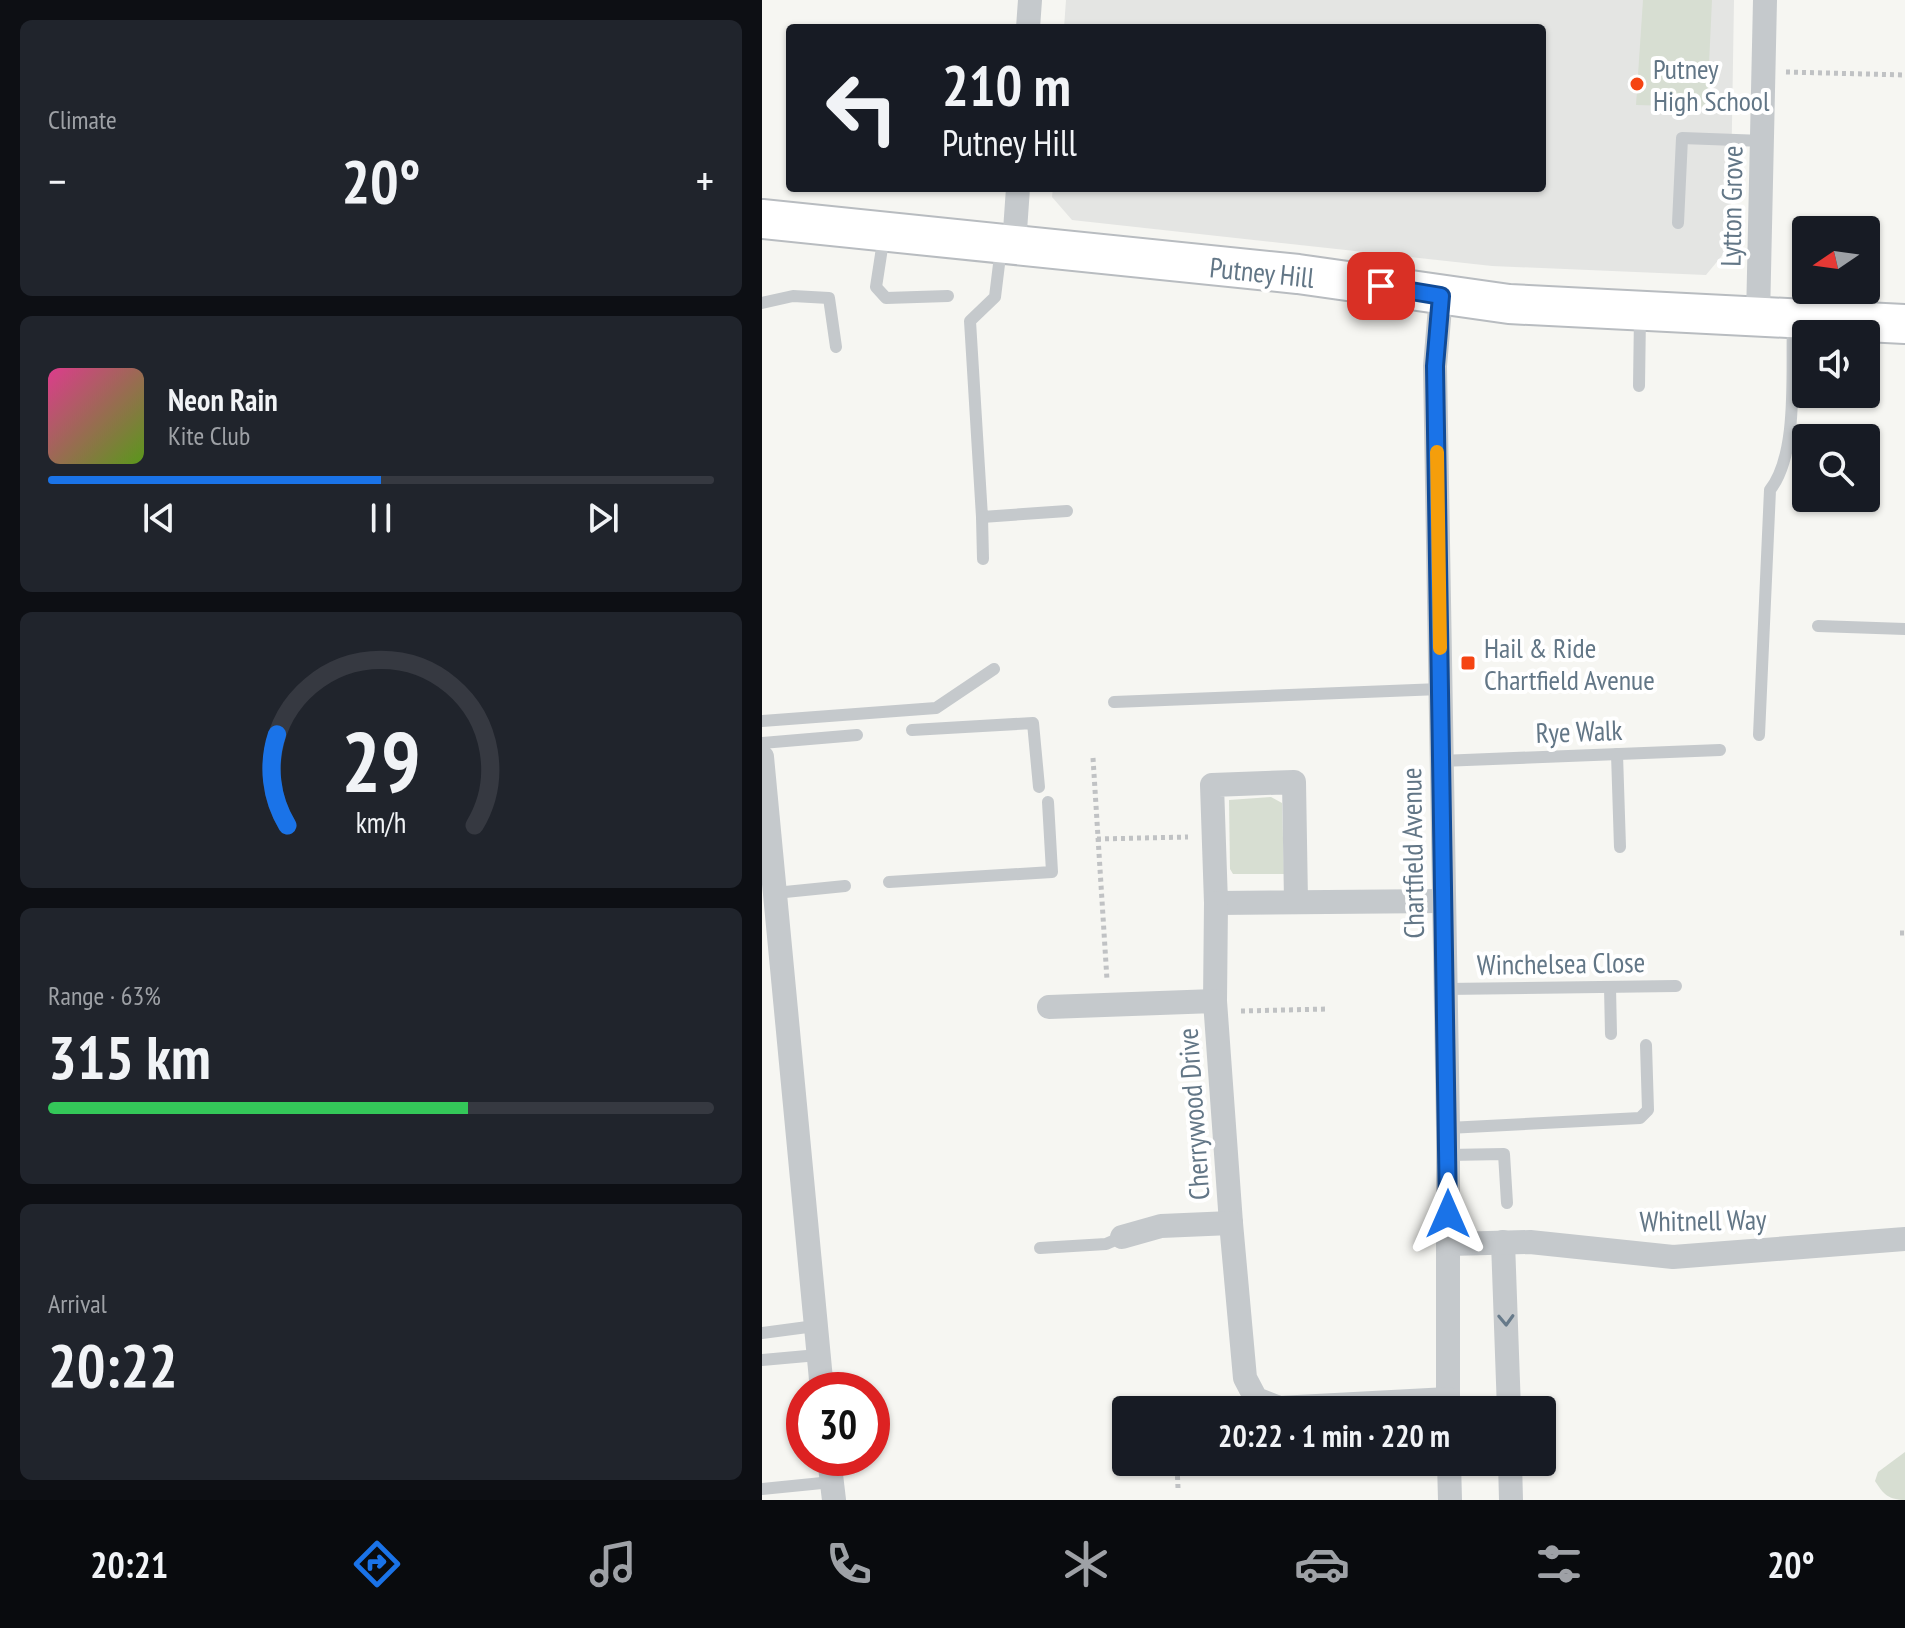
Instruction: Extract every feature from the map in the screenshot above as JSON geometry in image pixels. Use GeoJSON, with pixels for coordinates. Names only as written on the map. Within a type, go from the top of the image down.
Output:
{"type":"FeatureCollection","features":[{"type":"Feature","properties":{"kind":"main road","name":"Putney Hill"},"geometry":{"type":"LineString","coordinates":[[762,219],[1298,274],[1520,305],[1905,324]]}},
{"type":"Feature","properties":{"kind":"street"},"geometry":{"type":"LineString","coordinates":[[1028,24],[1030,0]]}},
{"type":"Feature","properties":{"kind":"street","name":"Lytton Grove"},"geometry":{"type":"LineString","coordinates":[[1765,0],[1763,141],[1776,319]]}},
{"type":"Feature","properties":{"kind":"street"},"geometry":{"type":"LineString","coordinates":[[1008,244],[1017,192]]}},
{"type":"Feature","properties":{"kind":"street","name":"Chartfield Avenue"},"geometry":{"type":"LineString","coordinates":[[1441,296],[1435,366],[1448,1128],[1448,1396]]}},
{"type":"Feature","properties":{"kind":"street"},"geometry":{"type":"LineString","coordinates":[[762,757],[766,852],[820,1372]]}},
{"type":"Feature","properties":{"kind":"street","name":"Cherrywood Drive"},"geometry":{"type":"LineString","coordinates":[[1254,1396],[1245,1378],[1215,1006],[1212,785],[1294,782],[1296,901]]}},
{"type":"Feature","properties":{"kind":"street"},"geometry":{"type":"LineString","coordinates":[[1216,903],[1442,901]]}},
{"type":"Feature","properties":{"kind":"street","name":"Cherrywood Drive"},"geometry":{"type":"LineString","coordinates":[[1049,1007],[1109,1004],[1215,1006]]}},
{"type":"Feature","properties":{"kind":"street","name":"Cherrywood Drive"},"geometry":{"type":"LineString","coordinates":[[1122,1237],[1161,1226],[1231,1223]]}},
{"type":"Feature","properties":{"kind":"street","name":"Whitnell Way"},"geometry":{"type":"LineString","coordinates":[[1449,1244],[1503,1242],[1673,1257],[1905,1239]]}},
{"type":"Feature","properties":{"kind":"street"},"geometry":{"type":"LineString","coordinates":[[1503,1242],[1508,1396]]}},
{"type":"Feature","properties":{"kind":"street"},"geometry":{"type":"LineString","coordinates":[[1449,1476],[1450,1500]]}},
{"type":"Feature","properties":{"kind":"street"},"geometry":{"type":"LineString","coordinates":[[1510,1476],[1511,1500]]}},
{"type":"Feature","properties":{"kind":"lane"},"geometry":{"type":"LineString","coordinates":[[1678,223],[1682,138],[1763,141]]}},
{"type":"Feature","properties":{"kind":"lane"},"geometry":{"type":"LineString","coordinates":[[884,232],[876,287],[886,298],[948,296]]}},
{"type":"Feature","properties":{"kind":"lane"},"geometry":{"type":"LineString","coordinates":[[983,559],[970,321],[995,297],[1008,244]]}},
{"type":"Feature","properties":{"kind":"lane"},"geometry":{"type":"LineString","coordinates":[[762,303],[793,296],[829,298],[836,347]]}},
{"type":"Feature","properties":{"kind":"lane"},"geometry":{"type":"LineString","coordinates":[[1639,386],[1640,312]]}},
{"type":"Feature","properties":{"kind":"lane"},"geometry":{"type":"LineString","coordinates":[[1759,735],[1770,490],[1780,477],[1789,435],[1776,319]]}},
{"type":"Feature","properties":{"kind":"lane"},"geometry":{"type":"LineString","coordinates":[[982,517],[1067,511]]}},
{"type":"Feature","properties":{"kind":"lane"},"geometry":{"type":"LineString","coordinates":[[1818,626],[1905,629]]}},
{"type":"Feature","properties":{"kind":"lane"},"geometry":{"type":"LineString","coordinates":[[762,721],[936,708],[994,669]]}},
{"type":"Feature","properties":{"kind":"lane"},"geometry":{"type":"LineString","coordinates":[[1114,702],[1440,689]]}},
{"type":"Feature","properties":{"kind":"lane"},"geometry":{"type":"LineString","coordinates":[[912,730],[1033,723],[1039,787]]}},
{"type":"Feature","properties":{"kind":"lane"},"geometry":{"type":"LineString","coordinates":[[762,743],[857,735]]}},
{"type":"Feature","properties":{"kind":"lane","name":"Rye Walk"},"geometry":{"type":"LineString","coordinates":[[1440,761],[1720,750]]}},
{"type":"Feature","properties":{"kind":"lane"},"geometry":{"type":"LineString","coordinates":[[1617,754],[1620,847]]}},
{"type":"Feature","properties":{"kind":"lane"},"geometry":{"type":"LineString","coordinates":[[889,882],[1052,872],[1048,802]]}},
{"type":"Feature","properties":{"kind":"lane"},"geometry":{"type":"LineString","coordinates":[[770,884],[845,886]]}},
{"type":"Feature","properties":{"kind":"lane","name":"Winchelsea Close"},"geometry":{"type":"LineString","coordinates":[[1445,989],[1676,986]]}},
{"type":"Feature","properties":{"kind":"lane"},"geometry":{"type":"LineString","coordinates":[[1610,987],[1611,1034]]}},
{"type":"Feature","properties":{"kind":"lane"},"geometry":{"type":"LineString","coordinates":[[1448,1128],[1640,1118],[1648,1110],[1646,1045]]}},
{"type":"Feature","properties":{"kind":"lane"},"geometry":{"type":"LineString","coordinates":[[1448,1155],[1504,1154],[1507,1203]]}},
{"type":"Feature","properties":{"kind":"lane"},"geometry":{"type":"LineString","coordinates":[[1040,1248],[1106,1244],[1122,1237]]}},
{"type":"Feature","properties":{"kind":"lane"},"geometry":{"type":"LineString","coordinates":[[762,1333],[815,1326]]}},
{"type":"Feature","properties":{"kind":"lane"},"geometry":{"type":"LineString","coordinates":[[762,1360],[818,1355]]}},
{"type":"Feature","properties":{"kind":"lane"},"geometry":{"type":"LineString","coordinates":[[762,1489],[832,1480]]}},
{"type":"Feature","properties":{"kind":"path"},"geometry":{"type":"LineString","coordinates":[[1763,72],[1905,75]]}},
{"type":"Feature","properties":{"kind":"path"},"geometry":{"type":"LineString","coordinates":[[1093,758],[1109,1004]]}},
{"type":"Feature","properties":{"kind":"path"},"geometry":{"type":"LineString","coordinates":[[1097,839],[1213,837]]}},
{"type":"Feature","properties":{"kind":"path"},"geometry":{"type":"LineString","coordinates":[[1215,1006],[1328,1009]]}},
{"type":"Feature","properties":{"kind":"path"},"geometry":{"type":"LineString","coordinates":[[1177,1476],[1178,1488]]}},
{"type":"Feature","properties":{"kind":"shaded area","name":"Putney High School"},"geometry":{"type":"Polygon","coordinates":[[[1066,0],[1734,0],[1730,246],[1706,275],[1492,266],[1072,220],[1052,197],[1053,192],[1546,192],[1546,24],[1064,24],[1066,0]]]}},
{"type":"Feature","properties":{"kind":"shaded area"},"geometry":{"type":"Polygon","coordinates":[[[1643,0],[1712,0],[1707,107],[1636,105],[1643,0]]]}},
{"type":"Feature","properties":{"kind":"shaded area"},"geometry":{"type":"Polygon","coordinates":[[[1271,797],[1282,803],[1284,874],[1233,874],[1230,869],[1229,800],[1271,797]]]}},
{"type":"Feature","properties":{"kind":"shaded area"},"geometry":{"type":"Polygon","coordinates":[[[1905,1452],[1905,1500],[1899,1500],[1887,1495],[1875,1481],[1878,1472],[1905,1452]]]}},
{"type":"Feature","properties":{"kind":"slow traffic"},"geometry":{"type":"LineString","coordinates":[[1437,452],[1440,648]]}},
{"type":"Feature","properties":{"kind":"place","name":"Putney High School"},"geometry":{"type":"Point","coordinates":[1637,84]}},
{"type":"Feature","properties":{"kind":"place","name":"Hail & Ride Chartfield Avenue"},"geometry":{"type":"Point","coordinates":[1468,663]}},
{"type":"Feature","properties":{"kind":"route"},"geometry":{"type":"LineString","coordinates":[[1381,286],[1441,296],[1435,366],[1448,1214]]}}]}
